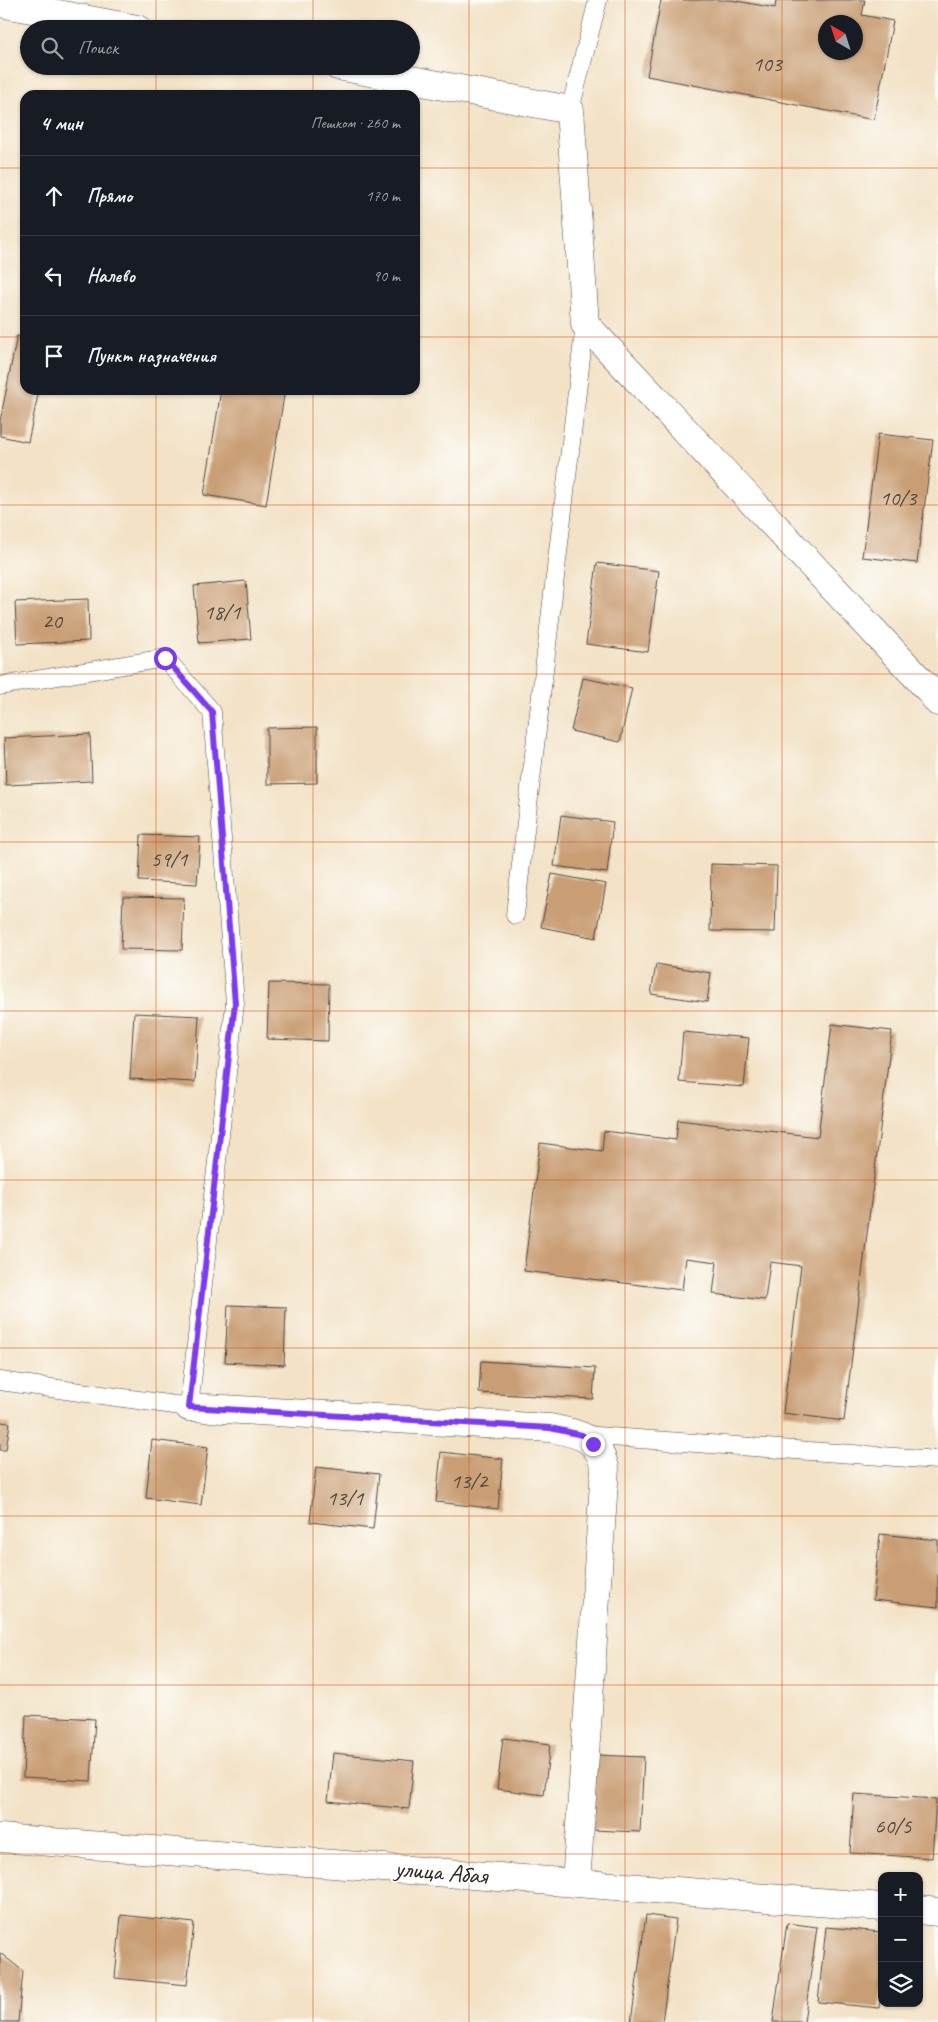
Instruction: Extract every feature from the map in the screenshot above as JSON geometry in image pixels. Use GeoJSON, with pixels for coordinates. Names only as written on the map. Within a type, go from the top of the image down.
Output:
{"type":"FeatureCollection","features":[{"type":"Feature","properties":{"kind":"street"},"geometry":{"type":"LineString","coordinates":[[0,3],[90,20]]}},
{"type":"Feature","properties":{"kind":"street"},"geometry":{"type":"LineString","coordinates":[[385,75],[570,110],[585,324],[930,691],[938,702]]}},
{"type":"Feature","properties":{"kind":"street"},"geometry":{"type":"LineString","coordinates":[[189,1407],[550,1428],[582,1435],[601,1453],[604,1468],[576,1883]]}},
{"type":"Feature","properties":{"kind":"street","name":"улица Абая"},"geometry":{"type":"LineString","coordinates":[[0,1838],[878,1907]]}},
{"type":"Feature","properties":{"kind":"street"},"geometry":{"type":"LineString","coordinates":[[923,1910],[938,1912]]}},
{"type":"Feature","properties":{"kind":"lane"},"geometry":{"type":"LineString","coordinates":[[570,110],[598,0]]}},
{"type":"Feature","properties":{"kind":"lane"},"geometry":{"type":"LineString","coordinates":[[515,915],[585,324]]}},
{"type":"Feature","properties":{"kind":"lane"},"geometry":{"type":"LineString","coordinates":[[0,686],[165,658],[212,712],[235,1003],[189,1407],[0,1382]]}},
{"type":"Feature","properties":{"kind":"lane"},"geometry":{"type":"LineString","coordinates":[[582,1435],[938,1460]]}},
{"type":"Feature","properties":{"kind":"building"},"geometry":{"type":"Polygon","coordinates":[[[661,0],[731,0],[775,8],[776,0],[865,0],[862,15],[818,15],[818,60],[863,60],[863,15],[893,21],[874,120],[647,76],[661,0]]]}},
{"type":"Feature","properties":{"kind":"building"},"geometry":{"type":"Polygon","coordinates":[[[17,336],[20,336],[20,395],[38,395],[28,442],[0,436],[0,421],[17,336]]]}},
{"type":"Feature","properties":{"kind":"building"},"geometry":{"type":"Polygon","coordinates":[[[220,395],[284,395],[266,505],[204,495],[220,395]]]}},
{"type":"Feature","properties":{"kind":"building"},"geometry":{"type":"Polygon","coordinates":[[[878,434],[933,440],[917,563],[862,557],[878,434]]]}},
{"type":"Feature","properties":{"kind":"building"},"geometry":{"type":"Polygon","coordinates":[[[597,563],[659,571],[648,652],[586,644],[597,563]]]}},
{"type":"Feature","properties":{"kind":"building"},"geometry":{"type":"Polygon","coordinates":[[[246,581],[251,639],[199,643],[194,586],[246,581]]]}},
{"type":"Feature","properties":{"kind":"building"},"geometry":{"type":"Polygon","coordinates":[[[88,599],[89,641],[17,644],[15,602],[88,599]]]}},
{"type":"Feature","properties":{"kind":"building"},"geometry":{"type":"Polygon","coordinates":[[[583,678],[632,688],[620,742],[571,731],[583,678]]]}},
{"type":"Feature","properties":{"kind":"building"},"geometry":{"type":"Polygon","coordinates":[[[317,727],[317,783],[267,784],[267,728],[317,727]]]}},
{"type":"Feature","properties":{"kind":"building"},"geometry":{"type":"Polygon","coordinates":[[[90,734],[92,781],[6,785],[4,738],[90,734]]]}},
{"type":"Feature","properties":{"kind":"building"},"geometry":{"type":"Polygon","coordinates":[[[561,815],[613,822],[607,873],[554,866],[561,815]]]}},
{"type":"Feature","properties":{"kind":"building"},"geometry":{"type":"Polygon","coordinates":[[[141,835],[200,837],[197,884],[139,881],[141,835]]]}},
{"type":"Feature","properties":{"kind":"building"},"geometry":{"type":"Polygon","coordinates":[[[711,864],[777,866],[775,932],[710,931],[711,864]]]}},
{"type":"Feature","properties":{"kind":"building"},"geometry":{"type":"Polygon","coordinates":[[[552,874],[606,884],[596,938],[541,927],[552,874]]]}},
{"type":"Feature","properties":{"kind":"building"},"geometry":{"type":"Polygon","coordinates":[[[123,897],[184,898],[182,950],[121,949],[123,897]]]}},
{"type":"Feature","properties":{"kind":"building"},"geometry":{"type":"Polygon","coordinates":[[[656,964],[711,973],[707,1002],[651,994],[656,964]]]}},
{"type":"Feature","properties":{"kind":"building"},"geometry":{"type":"Polygon","coordinates":[[[269,983],[329,984],[328,1041],[267,1039],[269,983]]]}},
{"type":"Feature","properties":{"kind":"building"},"geometry":{"type":"Polygon","coordinates":[[[134,1013],[199,1016],[195,1082],[130,1079],[134,1013]]]}},
{"type":"Feature","properties":{"kind":"building"},"geometry":{"type":"Polygon","coordinates":[[[832,1024],[892,1031],[844,1421],[783,1413],[801,1266],[770,1262],[765,1300],[713,1294],[717,1262],[686,1258],[682,1290],[524,1271],[540,1143],[602,1151],[604,1131],[676,1140],[678,1120],[818,1137],[832,1024]]]}},
{"type":"Feature","properties":{"kind":"building"},"geometry":{"type":"Polygon","coordinates":[[[683,1032],[749,1038],[744,1087],[679,1082],[683,1032]]]}},
{"type":"Feature","properties":{"kind":"building"},"geometry":{"type":"Polygon","coordinates":[[[228,1305],[286,1307],[284,1365],[225,1362],[228,1305]]]}},
{"type":"Feature","properties":{"kind":"building"},"geometry":{"type":"Polygon","coordinates":[[[481,1361],[595,1368],[593,1399],[479,1393],[481,1361]]]}},
{"type":"Feature","properties":{"kind":"building"},"geometry":{"type":"Polygon","coordinates":[[[0,1422],[10,1423],[6,1450],[0,1450],[0,1422]]]}},
{"type":"Feature","properties":{"kind":"building"},"geometry":{"type":"Polygon","coordinates":[[[152,1440],[208,1447],[201,1505],[146,1498],[152,1440]]]}},
{"type":"Feature","properties":{"kind":"building"},"geometry":{"type":"Polygon","coordinates":[[[441,1452],[503,1459],[498,1509],[436,1502],[441,1452]]]}},
{"type":"Feature","properties":{"kind":"building"},"geometry":{"type":"Polygon","coordinates":[[[316,1467],[379,1474],[373,1529],[310,1522],[316,1467]]]}},
{"type":"Feature","properties":{"kind":"building"},"geometry":{"type":"Polygon","coordinates":[[[880,1534],[938,1540],[938,1607],[873,1600],[880,1534]]]}},
{"type":"Feature","properties":{"kind":"building"},"geometry":{"type":"Polygon","coordinates":[[[26,1715],[95,1719],[91,1781],[23,1777],[26,1715]]]}},
{"type":"Feature","properties":{"kind":"building"},"geometry":{"type":"Polygon","coordinates":[[[503,1738],[550,1744],[544,1795],[497,1789],[503,1738]]]}},
{"type":"Feature","properties":{"kind":"building"},"geometry":{"type":"Polygon","coordinates":[[[333,1753],[414,1761],[409,1809],[328,1801],[333,1753]]]}},
{"type":"Feature","properties":{"kind":"building"},"geometry":{"type":"Polygon","coordinates":[[[596,1755],[644,1757],[640,1832],[592,1830],[596,1755]]]}},
{"type":"Feature","properties":{"kind":"building"},"geometry":{"type":"Polygon","coordinates":[[[854,1794],[936,1799],[932,1858],[850,1853],[854,1794]]]}},
{"type":"Feature","properties":{"kind":"building"},"geometry":{"type":"Polygon","coordinates":[[[121,1915],[194,1923],[187,1985],[115,1978],[121,1915]]]}},
{"type":"Feature","properties":{"kind":"building"},"geometry":{"type":"Polygon","coordinates":[[[646,1915],[676,1919],[662,2022],[631,2022],[646,1915]]]}},
{"type":"Feature","properties":{"kind":"building"},"geometry":{"type":"Polygon","coordinates":[[[787,1923],[817,1927],[804,2022],[773,2022],[787,1923]]]}},
{"type":"Feature","properties":{"kind":"building"},"geometry":{"type":"Polygon","coordinates":[[[826,1927],[878,1932],[879,2008],[818,2002],[826,1927]]]}},
{"type":"Feature","properties":{"kind":"building"},"geometry":{"type":"Polygon","coordinates":[[[0,1953],[23,1971],[18,2022],[0,2022],[0,1953]]]}},
{"type":"Feature","properties":{"kind":"route"},"geometry":{"type":"LineString","coordinates":[[165,658],[212,712],[235,1003],[189,1407],[550,1428],[582,1435],[593,1444]]}}]}
